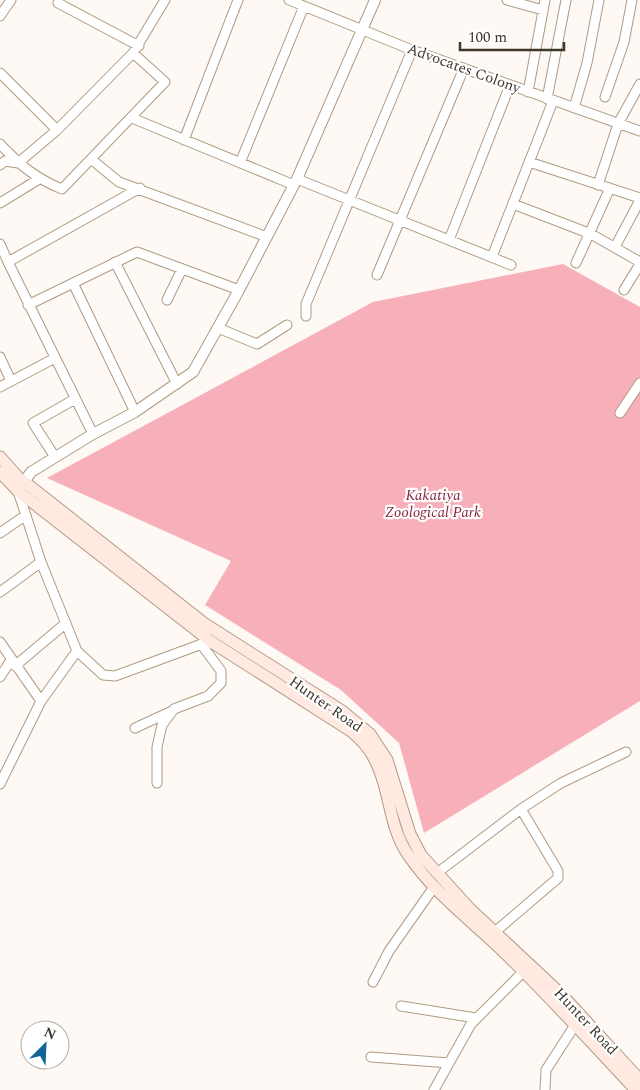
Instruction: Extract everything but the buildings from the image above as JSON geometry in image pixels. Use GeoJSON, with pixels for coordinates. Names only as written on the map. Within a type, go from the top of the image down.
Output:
{"type":"FeatureCollection","features":[{"type":"Feature","properties":{"kind":"main road","name":"Hunter Road"},"geometry":{"type":"LineString","coordinates":[[0,457],[21,486],[206,643],[254,663],[342,711],[370,734],[387,760],[402,811],[415,844],[437,873],[470,909],[496,931],[575,1025],[636,1087]]}},
{"type":"Feature","properties":{"kind":"main road","name":"Hunter Road"},"geometry":{"type":"LineString","coordinates":[[0,472],[4,483],[21,486],[254,663],[351,731],[369,749],[380,769],[400,840],[409,856],[434,887],[527,968],[562,995],[636,1087]]}},
{"type":"Feature","properties":{"kind":"street"},"geometry":{"type":"LineString","coordinates":[[0,16],[11,0]]}},
{"type":"Feature","properties":{"kind":"street"},"geometry":{"type":"LineString","coordinates":[[0,165],[5,161],[18,163],[57,130],[136,49],[163,0]]}},
{"type":"Feature","properties":{"kind":"street"},"geometry":{"type":"LineString","coordinates":[[184,140],[238,0]]}},
{"type":"Feature","properties":{"kind":"street","name":"Advocates Colony"},"geometry":{"type":"LineString","coordinates":[[289,0],[363,28],[412,50],[640,131]]}},
{"type":"Feature","properties":{"kind":"street"},"geometry":{"type":"LineString","coordinates":[[135,728],[208,696],[221,683],[221,671],[206,643],[115,676],[103,675],[77,652],[41,562],[26,515],[21,486],[31,472],[93,434],[135,412],[193,372],[296,182],[375,0]]}},
{"type":"Feature","properties":{"kind":"street"},"geometry":{"type":"LineString","coordinates":[[507,0],[543,10]]}},
{"type":"Feature","properties":{"kind":"street"},"geometry":{"type":"LineString","coordinates":[[528,92],[544,0]]}},
{"type":"Feature","properties":{"kind":"street"},"geometry":{"type":"LineString","coordinates":[[492,257],[529,162],[550,100],[566,0]]}},
{"type":"Feature","properties":{"kind":"street"},"geometry":{"type":"LineString","coordinates":[[574,108],[587,63],[599,0]]}},
{"type":"Feature","properties":{"kind":"street"},"geometry":{"type":"LineString","coordinates":[[605,97],[624,42],[632,0]]}},
{"type":"Feature","properties":{"kind":"street"},"geometry":{"type":"LineString","coordinates":[[0,144],[18,163],[39,179],[62,189],[165,82],[136,49],[58,3]]}},
{"type":"Feature","properties":{"kind":"street"},"geometry":{"type":"LineString","coordinates":[[240,163],[304,6]]}},
{"type":"Feature","properties":{"kind":"street"},"geometry":{"type":"LineString","coordinates":[[306,316],[306,304],[412,50]]}},
{"type":"Feature","properties":{"kind":"street"},"geometry":{"type":"LineString","coordinates":[[377,275],[464,68]]}},
{"type":"Feature","properties":{"kind":"street"},"geometry":{"type":"LineString","coordinates":[[0,73],[57,130]]}},
{"type":"Feature","properties":{"kind":"street"},"geometry":{"type":"LineString","coordinates":[[598,185],[618,124],[640,84]]}},
{"type":"Feature","properties":{"kind":"street"},"geometry":{"type":"LineString","coordinates":[[449,240],[510,85]]}},
{"type":"Feature","properties":{"kind":"street"},"geometry":{"type":"LineString","coordinates":[[132,118],[240,163],[349,200],[511,265]]}},
{"type":"Feature","properties":{"kind":"street"},"geometry":{"type":"LineString","coordinates":[[91,159],[119,182],[140,188],[267,238]]}},
{"type":"Feature","properties":{"kind":"street"},"geometry":{"type":"LineString","coordinates":[[529,162],[640,199],[615,247]]}},
{"type":"Feature","properties":{"kind":"street"},"geometry":{"type":"LineString","coordinates":[[0,203],[39,179]]}},
{"type":"Feature","properties":{"kind":"street"},"geometry":{"type":"LineString","coordinates":[[8,262],[140,188]]}},
{"type":"Feature","properties":{"kind":"street"},"geometry":{"type":"LineString","coordinates":[[576,263],[591,234],[610,188]]}},
{"type":"Feature","properties":{"kind":"street"},"geometry":{"type":"LineString","coordinates":[[513,204],[591,234],[640,263],[624,290]]}},
{"type":"Feature","properties":{"kind":"street"},"geometry":{"type":"LineString","coordinates":[[0,244],[28,305],[93,434]]}},
{"type":"Feature","properties":{"kind":"street"},"geometry":{"type":"LineString","coordinates":[[28,305],[137,252],[239,290]]}},
{"type":"Feature","properties":{"kind":"street"},"geometry":{"type":"LineString","coordinates":[[116,262],[176,384]]}},
{"type":"Feature","properties":{"kind":"street"},"geometry":{"type":"LineString","coordinates":[[167,300],[182,269]]}},
{"type":"Feature","properties":{"kind":"street"},"geometry":{"type":"LineString","coordinates":[[73,283],[135,412]]}},
{"type":"Feature","properties":{"kind":"street"},"geometry":{"type":"LineString","coordinates":[[218,328],[257,344],[287,325]]}},
{"type":"Feature","properties":{"kind":"street"},"geometry":{"type":"LineString","coordinates":[[0,357],[11,381]]}},
{"type":"Feature","properties":{"kind":"street"},"geometry":{"type":"LineString","coordinates":[[0,386],[55,358]]}},
{"type":"Feature","properties":{"kind":"street"},"geometry":{"type":"LineString","coordinates":[[620,413],[640,383]]}},
{"type":"Feature","properties":{"kind":"street"},"geometry":{"type":"LineString","coordinates":[[55,457],[33,424],[75,398]]}},
{"type":"Feature","properties":{"kind":"street"},"geometry":{"type":"LineString","coordinates":[[0,533],[26,515]]}},
{"type":"Feature","properties":{"kind":"street"},"geometry":{"type":"LineString","coordinates":[[0,592],[41,562]]}},
{"type":"Feature","properties":{"kind":"street"},"geometry":{"type":"LineString","coordinates":[[0,677],[13,663],[66,623]]}},
{"type":"Feature","properties":{"kind":"street"},"geometry":{"type":"LineString","coordinates":[[0,642],[41,701]]}},
{"type":"Feature","properties":{"kind":"street"},"geometry":{"type":"LineString","coordinates":[[0,784],[41,701],[77,652]]}},
{"type":"Feature","properties":{"kind":"street"},"geometry":{"type":"LineString","coordinates":[[157,783],[157,747],[162,725],[174,710]]}},
{"type":"Feature","properties":{"kind":"street"},"geometry":{"type":"LineString","coordinates":[[437,873],[521,809],[561,783],[626,752]]}},
{"type":"Feature","properties":{"kind":"street"},"geometry":{"type":"LineString","coordinates":[[496,931],[558,878],[558,871],[521,809]]}},
{"type":"Feature","properties":{"kind":"street"},"geometry":{"type":"LineString","coordinates":[[373,982],[389,951],[434,887]]}},
{"type":"Feature","properties":{"kind":"street"},"geometry":{"type":"LineString","coordinates":[[434,1090],[476,1018],[527,968]]}},
{"type":"Feature","properties":{"kind":"street"},"geometry":{"type":"LineString","coordinates":[[402,1006],[476,1018]]}},
{"type":"Feature","properties":{"kind":"street"},"geometry":{"type":"LineString","coordinates":[[546,1090],[546,1070],[575,1025]]}},
{"type":"Feature","properties":{"kind":"street"},"geometry":{"type":"LineString","coordinates":[[371,1057],[449,1063]]}},
{"type":"Feature","properties":{"kind":"green space","name":"Kakatiya Zoological Park"},"geometry":{"type":"Polygon","coordinates":[[[563,264],[640,307],[640,701],[424,833],[399,743],[341,690],[205,605],[231,561],[47,478],[373,302],[563,264]]]}}]}
